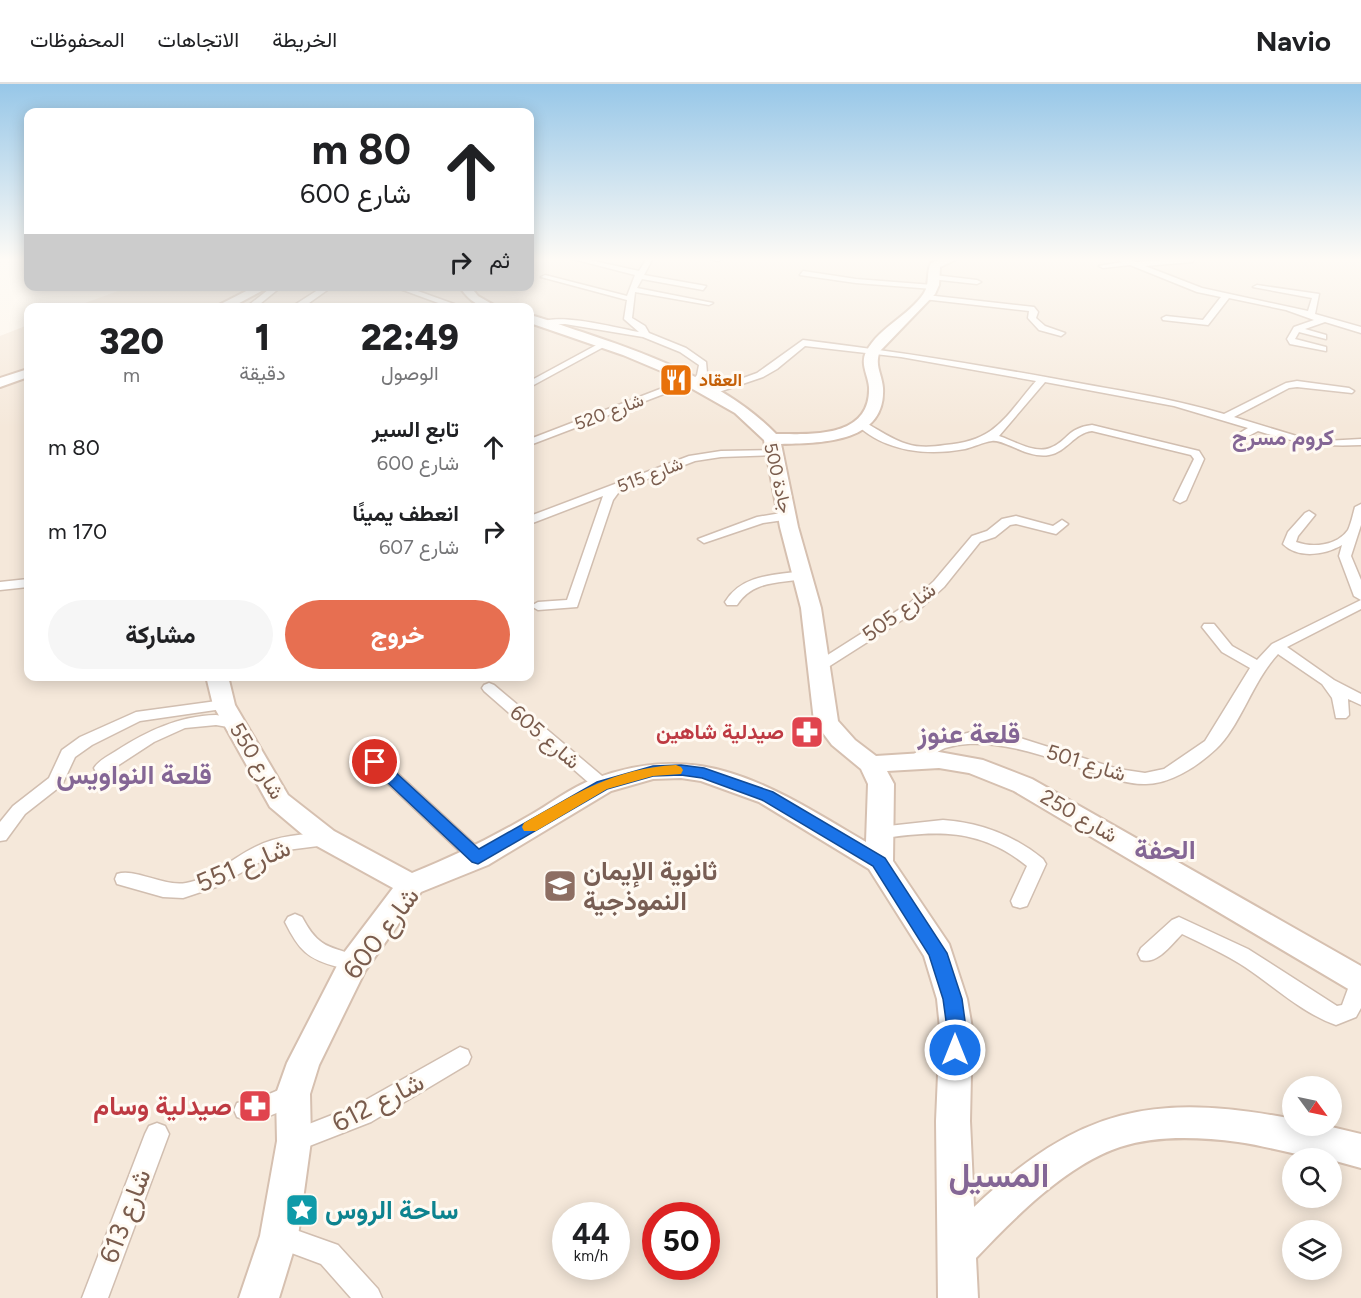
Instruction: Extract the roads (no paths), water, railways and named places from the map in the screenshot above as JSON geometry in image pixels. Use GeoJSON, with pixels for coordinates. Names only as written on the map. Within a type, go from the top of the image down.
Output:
{"type":"FeatureCollection","features":[{"type":"Feature","properties":{"kind":"main road"},"geometry":{"type":"LineString","coordinates":[[774,446],[835,437],[854,431],[862,425],[876,391],[870,370],[872,352],[894,328],[911,315]]}},
{"type":"Feature","properties":{"kind":"main road","name":"جادة 500"},"geometry":{"type":"LineString","coordinates":[[537,321],[628,352],[698,385],[748,416],[774,446],[787,516],[804,575],[820,666],[826,721],[852,752],[871,764]]}},
{"type":"Feature","properties":{"kind":"main road"},"geometry":{"type":"LineString","coordinates":[[0,383],[24,374]]}},
{"type":"Feature","properties":{"kind":"main road","name":"شارع 550"},"geometry":{"type":"LineString","coordinates":[[219,681],[229,714],[279,801],[301,823],[411,885]]}},
{"type":"Feature","properties":{"kind":"main road","name":"شارع 250"},"geometry":{"type":"LineString","coordinates":[[871,764],[939,760],[974,766],[1023,785],[1361,981]]}},
{"type":"Feature","properties":{"kind":"main road"},"geometry":{"type":"LineString","coordinates":[[871,764],[881,784],[879,848],[938,953],[952,999],[957,1028],[953,1121],[958,1298]]}},
{"type":"Feature","properties":{"kind":"main road","name":"شارع 600"},"geometry":{"type":"LineString","coordinates":[[259,1298],[279,1236],[294,1141],[293,1094],[303,1063],[354,963],[411,885],[478,858],[602,785],[653,771],[681,770],[704,773],[768,796],[879,848]]}},
{"type":"Feature","properties":{"kind":"main road"},"geometry":{"type":"LineString","coordinates":[[956,1251],[1043,1173],[1092,1143],[1135,1126],[1171,1122],[1215,1124],[1361,1151]]}},
{"type":"Feature","properties":{"kind":"street"},"geometry":{"type":"LineString","coordinates":[[628,315],[628,318],[642,328],[645,335]]}},
{"type":"Feature","properties":{"kind":"street"},"geometry":{"type":"LineString","coordinates":[[1033,315],[1032,318],[1038,325],[1061,333]]}},
{"type":"Feature","properties":{"kind":"street"},"geometry":{"type":"LineString","coordinates":[[1166,318],[1205,323],[1211,315]]}},
{"type":"Feature","properties":{"kind":"street"},"geometry":{"type":"LineString","coordinates":[[1313,315],[1321,321],[1297,329],[1291,339],[1293,342],[1323,349]]}},
{"type":"Feature","properties":{"kind":"street"},"geometry":{"type":"LineString","coordinates":[[1316,315],[1361,330]]}},
{"type":"Feature","properties":{"kind":"street"},"geometry":{"type":"LineString","coordinates":[[1323,315],[1361,320]]}},
{"type":"Feature","properties":{"kind":"street"},"geometry":{"type":"LineString","coordinates":[[537,321],[565,322],[645,335],[683,350],[703,364],[704,370],[698,385]]}},
{"type":"Feature","properties":{"kind":"street"},"geometry":{"type":"LineString","coordinates":[[1297,329],[1323,337]]}},
{"type":"Feature","properties":{"kind":"street","name":"شارع 520"},"geometry":{"type":"LineString","coordinates":[[534,441],[698,385],[760,375],[774,368],[803,342],[872,352]]}},
{"type":"Feature","properties":{"kind":"street"},"geometry":{"type":"LineString","coordinates":[[534,382],[605,344]]}},
{"type":"Feature","properties":{"kind":"street"},"geometry":{"type":"LineString","coordinates":[[872,352],[901,354],[1176,403],[1324,444],[1361,442]]}},
{"type":"Feature","properties":{"kind":"street"},"geometry":{"type":"LineString","coordinates":[[993,437],[1043,379]]}},
{"type":"Feature","properties":{"kind":"street"},"geometry":{"type":"LineString","coordinates":[[1227,417],[1278,389],[1297,384],[1350,391]]}},
{"type":"Feature","properties":{"kind":"street"},"geometry":{"type":"LineString","coordinates":[[1218,407],[1227,405],[1243,409]]}},
{"type":"Feature","properties":{"kind":"street"},"geometry":{"type":"LineString","coordinates":[[862,425],[913,449],[958,447],[993,437],[1047,453],[1058,448],[1075,431],[1092,428],[1195,453],[1199,459],[1180,500]]}},
{"type":"Feature","properties":{"kind":"street"},"geometry":{"type":"LineString","coordinates":[[1237,439],[1257,427]]}},
{"type":"Feature","properties":{"kind":"street","name":"شارع 515"},"geometry":{"type":"LineString","coordinates":[[534,519],[693,458],[774,446]]}},
{"type":"Feature","properties":{"kind":"street"},"geometry":{"type":"LineString","coordinates":[[538,606],[572,604],[607,499],[616,488]]}},
{"type":"Feature","properties":{"kind":"street"},"geometry":{"type":"LineString","coordinates":[[1361,507],[1346,556],[1361,596]]}},
{"type":"Feature","properties":{"kind":"street"},"geometry":{"type":"LineString","coordinates":[[1309,515],[1292,535],[1289,544],[1312,552],[1333,546],[1352,532]]}},
{"type":"Feature","properties":{"kind":"street"},"geometry":{"type":"LineString","coordinates":[[704,539],[735,527],[787,516]]}},
{"type":"Feature","properties":{"kind":"street","name":"شارع 505"},"geometry":{"type":"LineString","coordinates":[[820,666],[916,605],[939,584],[976,539],[991,534],[1006,522],[1016,520],[1056,530],[1062,524]]}},
{"type":"Feature","properties":{"kind":"street"},"geometry":{"type":"LineString","coordinates":[[4,585],[24,573]]}},
{"type":"Feature","properties":{"kind":"street"},"geometry":{"type":"LineString","coordinates":[[732,602],[736,592],[746,585],[804,575]]}},
{"type":"Feature","properties":{"kind":"street"},"geometry":{"type":"LineString","coordinates":[[4,585],[24,583]]}},
{"type":"Feature","properties":{"kind":"street","name":"شارع 501"},"geometry":{"type":"LineString","coordinates":[[911,762],[938,745],[972,736],[1020,743],[1116,774],[1145,779],[1168,774],[1211,745],[1221,732],[1258,667],[1277,647],[1361,604]]}},
{"type":"Feature","properties":{"kind":"street"},"geometry":{"type":"LineString","coordinates":[[1209,627],[1227,649],[1258,667]]}},
{"type":"Feature","properties":{"kind":"street"},"geometry":{"type":"LineString","coordinates":[[1277,647],[1327,681],[1361,700]]}},
{"type":"Feature","properties":{"kind":"street"},"geometry":{"type":"LineString","coordinates":[[1327,681],[1340,697],[1341,715]]}},
{"type":"Feature","properties":{"kind":"street","name":"شارع 605"},"geometry":{"type":"LineString","coordinates":[[489,688],[602,785]]}},
{"type":"Feature","properties":{"kind":"street"},"geometry":{"type":"LineString","coordinates":[[102,768],[143,741],[162,732],[229,714]]}},
{"type":"Feature","properties":{"kind":"street"},"geometry":{"type":"LineString","coordinates":[[0,836],[19,810],[56,781],[68,754],[86,741],[136,717],[229,714]]}},
{"type":"Feature","properties":{"kind":"street"},"geometry":{"type":"LineString","coordinates":[[375,762],[478,858]]}},
{"type":"Feature","properties":{"kind":"street"},"geometry":{"type":"LineString","coordinates":[[879,848],[906,828],[950,825],[975,830],[1017,846],[1036,864],[1035,871],[1023,889],[1020,901]]}},
{"type":"Feature","properties":{"kind":"street","name":"شارع 551"},"geometry":{"type":"LineString","coordinates":[[124,879],[170,891],[181,890],[212,880],[274,846],[293,841],[328,839]]}},
{"type":"Feature","properties":{"kind":"street"},"geometry":{"type":"LineString","coordinates":[[295,922],[305,943],[314,951],[354,963]]}},
{"type":"Feature","properties":{"kind":"street"},"geometry":{"type":"LineString","coordinates":[[1148,954],[1179,925],[1212,938],[1250,960],[1314,1006],[1336,1016],[1349,1011],[1358,994],[1361,981]]}},
{"type":"Feature","properties":{"kind":"street","name":"شارع 612"},"geometry":{"type":"LineString","coordinates":[[294,1141],[363,1114],[460,1057]]}},
{"type":"Feature","properties":{"kind":"street"},"geometry":{"type":"LineString","coordinates":[[245,1110],[264,1107],[293,1094]]}},
{"type":"Feature","properties":{"kind":"street","name":"شارع 613"},"geometry":{"type":"LineString","coordinates":[[95,1298],[157,1134]]}},
{"type":"Feature","properties":{"kind":"street"},"geometry":{"type":"LineString","coordinates":[[279,1236],[329,1254],[369,1298]]}},
{"type":"Feature","properties":{"kind":"place","name":"العقاد"},"geometry":{"type":"Point","coordinates":[676,380]}},
{"type":"Feature","properties":{"kind":"place","name":"صيدلية شاهين"},"geometry":{"type":"Point","coordinates":[807,732]}},
{"type":"Feature","properties":{"kind":"place","name":"ثانوية الإيمان النموذجية"},"geometry":{"type":"Point","coordinates":[560,886]}},
{"type":"Feature","properties":{"kind":"place","name":"صيدلية وسام"},"geometry":{"type":"Point","coordinates":[255,1106]}},
{"type":"Feature","properties":{"kind":"place","name":"ساحة الروس"},"geometry":{"type":"Point","coordinates":[302,1210]}},
{"type":"Feature","properties":{"kind":"district","name":"كروم مسرج"},"geometry":{"type":"Point","coordinates":[1283,437]}},
{"type":"Feature","properties":{"kind":"district","name":"قلعة عنوز"},"geometry":{"type":"Point","coordinates":[969,734]}},
{"type":"Feature","properties":{"kind":"district","name":"قلعة النواويس"},"geometry":{"type":"Point","coordinates":[134,775]}},
{"type":"Feature","properties":{"kind":"district","name":"الحفة"},"geometry":{"type":"Point","coordinates":[1165,850]}},
{"type":"Feature","properties":{"kind":"district","name":"المسيل"},"geometry":{"type":"Point","coordinates":[999,1175]}}]}
